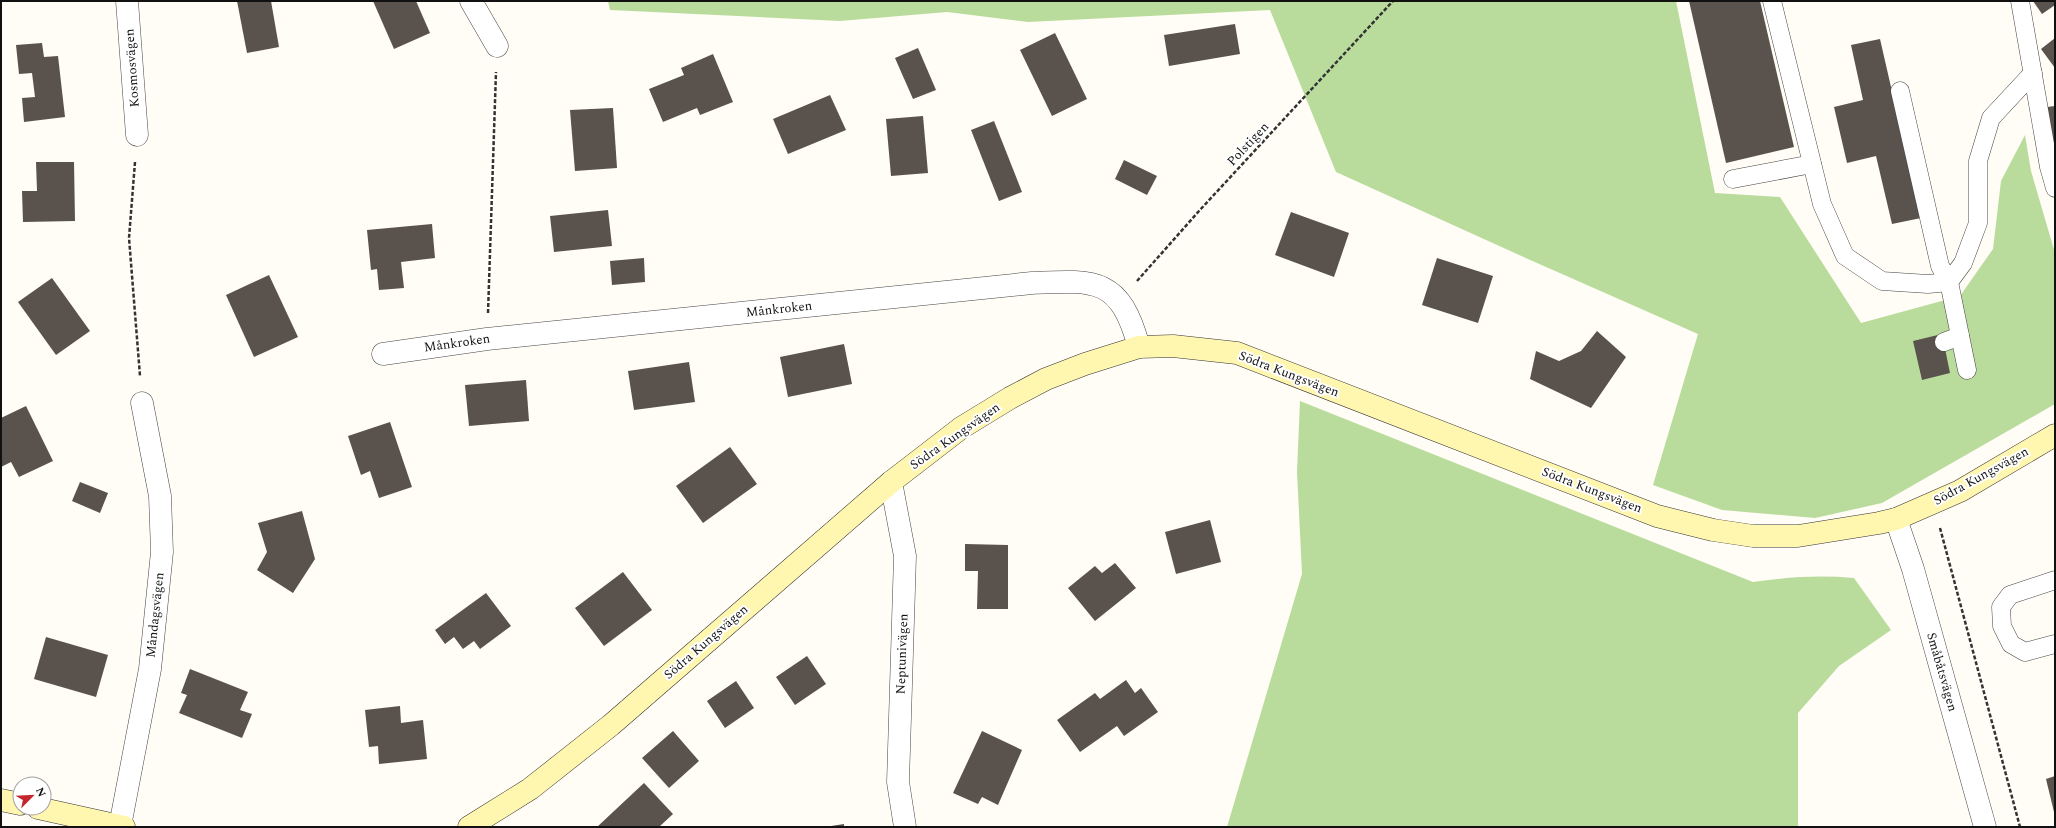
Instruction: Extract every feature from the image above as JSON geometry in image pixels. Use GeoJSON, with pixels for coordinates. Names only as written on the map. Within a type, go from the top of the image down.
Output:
{"type":"FeatureCollection","features":[{"type":"Feature","properties":{"kind":"street","name":"Kosmosvägen"},"geometry":{"type":"LineString","coordinates":[[127,1],[137,135]]}},
{"type":"Feature","properties":{"kind":"street"},"geometry":{"type":"LineString","coordinates":[[471,1],[497,46]]}},
{"type":"Feature","properties":{"kind":"street","name":"Månkroken"},"geometry":{"type":"LineString","coordinates":[[383,354],[487,338],[1032,283],[1075,281],[1093,283],[1108,290],[1120,301],[1134,331],[1139,347]]}},
{"type":"Feature","properties":{"kind":"street","name":"Södra Kungsvägen"},"geometry":{"type":"LineString","coordinates":[[469,827],[530,789],[611,725],[891,482],[961,428],[1010,398],[1046,379],[1084,364],[1139,347],[1173,346],[1237,353],[1657,516],[1713,530],[1753,536],[1798,536],[1896,518],[1960,491],[2054,439]]}},
{"type":"Feature","properties":{"kind":"street","name":"Måndagsvägen"},"geometry":{"type":"LineString","coordinates":[[122,827],[150,669],[162,552],[160,496],[142,404]]}},
{"type":"Feature","properties":{"kind":"street","name":"Neptunivägen"},"geometry":{"type":"LineString","coordinates":[[891,482],[905,556],[898,782],[905,827]]}},
{"type":"Feature","properties":{"kind":"street","name":"Småbåtsvägen"},"geometry":{"type":"LineString","coordinates":[[1896,518],[1913,569],[1985,827]]}},
{"type":"Feature","properties":{"kind":"street"},"geometry":{"type":"LineString","coordinates":[[1,800],[12,802]]}},
{"type":"Feature","properties":{"kind":"street"},"geometry":{"type":"LineString","coordinates":[[52,811],[122,827]]}},
{"type":"Feature","properties":{"kind":"lane"},"geometry":{"type":"LineString","coordinates":[[1772,1],[1822,204],[1845,256],[1882,281],[1928,284],[1949,282],[1963,264],[1978,223],[1978,161],[1991,118],[2033,73]]}},
{"type":"Feature","properties":{"kind":"lane"},"geometry":{"type":"LineString","coordinates":[[2020,1],[2049,167],[2055,188]]}},
{"type":"Feature","properties":{"kind":"lane"},"geometry":{"type":"LineString","coordinates":[[1900,91],[1940,266],[1949,282],[1952,339],[1967,370]]}},
{"type":"Feature","properties":{"kind":"lane"},"geometry":{"type":"LineString","coordinates":[[1734,179],[1812,164]]}},
{"type":"Feature","properties":{"kind":"lane"},"geometry":{"type":"LineString","coordinates":[[2055,580],[2010,595],[2001,607],[2002,626],[2011,644],[2025,652],[2055,644]]}},
{"type":"Feature","properties":{"kind":"path","name":"Polstigen"},"geometry":{"type":"LineString","coordinates":[[1120,301],[1199,211],[1393,1]]}},
{"type":"Feature","properties":{"kind":"path"},"geometry":{"type":"LineString","coordinates":[[487,338],[497,46]]}},
{"type":"Feature","properties":{"kind":"path"},"geometry":{"type":"LineString","coordinates":[[137,135],[129,238],[142,404]]}},
{"type":"Feature","properties":{"kind":"path"},"geometry":{"type":"LineString","coordinates":[[1934,503],[2020,827]]}},
{"type":"Feature","properties":{"kind":"green space"},"geometry":{"type":"Polygon","coordinates":[[[608,1],[1676,1],[1715,193],[1780,197],[1861,323],[1960,296],[1993,249],[2001,181],[2025,135],[2031,171],[2055,253],[2055,404],[1882,503],[1815,518],[1722,510],[1653,485],[1698,334],[1336,172],[1270,10],[1028,22],[947,12],[840,21],[610,10],[608,1]]]}},
{"type":"Feature","properties":{"kind":"green space"},"geometry":{"type":"Polygon","coordinates":[[[1300,401],[1753,582],[1804,577],[1854,578],[1891,630],[1839,666],[1798,713],[1798,827],[1227,827],[1302,574],[1297,472],[1300,401]]]}},
{"type":"Feature","properties":{"kind":"building"},"geometry":{"type":"Polygon","coordinates":[[[237,1],[271,1],[279,47],[247,53],[237,1]]]}},
{"type":"Feature","properties":{"kind":"building"},"geometry":{"type":"Polygon","coordinates":[[[373,1],[416,1],[430,33],[394,49],[373,1]]]}},
{"type":"Feature","properties":{"kind":"building"},"geometry":{"type":"Polygon","coordinates":[[[1689,1],[1760,1],[1794,147],[1726,163],[1689,1]]]}},
{"type":"Feature","properties":{"kind":"building"},"geometry":{"type":"Polygon","coordinates":[[[2033,1],[2055,1],[2055,5],[2042,14],[2033,1]]]}},
{"type":"Feature","properties":{"kind":"building"},"geometry":{"type":"Polygon","coordinates":[[[1235,24],[1240,54],[1169,66],[1164,35],[1235,24]]]}},
{"type":"Feature","properties":{"kind":"building"},"geometry":{"type":"Polygon","coordinates":[[[1055,33],[1087,99],[1052,116],[1020,50],[1055,33]]]}},
{"type":"Feature","properties":{"kind":"building"},"geometry":{"type":"Polygon","coordinates":[[[2055,38],[2055,68],[2041,49],[2055,38]]]}},
{"type":"Feature","properties":{"kind":"building"},"geometry":{"type":"Polygon","coordinates":[[[1880,39],[1921,218],[1892,224],[1876,156],[1847,163],[1834,107],[1863,100],[1851,45],[1880,39]]]}},
{"type":"Feature","properties":{"kind":"building"},"geometry":{"type":"Polygon","coordinates":[[[42,43],[44,57],[58,56],[65,117],[24,122],[22,98],[35,97],[32,73],[19,74],[16,45],[42,43]]]}},
{"type":"Feature","properties":{"kind":"building"},"geometry":{"type":"Polygon","coordinates":[[[918,48],[936,90],[913,99],[895,58],[918,48]]]}},
{"type":"Feature","properties":{"kind":"building"},"geometry":{"type":"Polygon","coordinates":[[[713,54],[733,102],[700,115],[697,108],[663,122],[649,89],[684,75],[681,68],[713,54]]]}},
{"type":"Feature","properties":{"kind":"building"},"geometry":{"type":"Polygon","coordinates":[[[830,95],[846,130],[788,154],[773,119],[830,95]]]}},
{"type":"Feature","properties":{"kind":"building"},"geometry":{"type":"Polygon","coordinates":[[[2055,106],[2055,146],[2054,146],[2047,107],[2055,106]]]}},
{"type":"Feature","properties":{"kind":"building"},"geometry":{"type":"Polygon","coordinates":[[[613,108],[617,168],[575,171],[570,110],[613,108]]]}},
{"type":"Feature","properties":{"kind":"building"},"geometry":{"type":"Polygon","coordinates":[[[923,116],[928,173],[891,176],[886,119],[923,116]]]}},
{"type":"Feature","properties":{"kind":"building"},"geometry":{"type":"Polygon","coordinates":[[[994,121],[1022,192],[999,201],[971,130],[994,121]]]}},
{"type":"Feature","properties":{"kind":"building"},"geometry":{"type":"Polygon","coordinates":[[[1124,160],[1157,176],[1147,195],[1115,179],[1124,160]]]}},
{"type":"Feature","properties":{"kind":"building"},"geometry":{"type":"Polygon","coordinates":[[[36,162],[74,162],[75,221],[23,222],[22,191],[37,191],[36,162]]]}},
{"type":"Feature","properties":{"kind":"building"},"geometry":{"type":"Polygon","coordinates":[[[608,210],[612,246],[554,252],[550,216],[608,210]]]}},
{"type":"Feature","properties":{"kind":"building"},"geometry":{"type":"Polygon","coordinates":[[[1291,212],[1349,233],[1334,277],[1275,255],[1291,212]]]}},
{"type":"Feature","properties":{"kind":"building"},"geometry":{"type":"Polygon","coordinates":[[[432,224],[435,258],[401,262],[404,288],[379,290],[377,269],[371,270],[367,230],[432,224]]]}},
{"type":"Feature","properties":{"kind":"building"},"geometry":{"type":"Polygon","coordinates":[[[644,258],[645,282],[612,285],[610,261],[644,258]]]}},
{"type":"Feature","properties":{"kind":"building"},"geometry":{"type":"Polygon","coordinates":[[[1437,258],[1493,276],[1478,323],[1422,305],[1437,258]]]}},
{"type":"Feature","properties":{"kind":"building"},"geometry":{"type":"Polygon","coordinates":[[[269,275],[298,337],[254,357],[226,295],[269,275]]]}},
{"type":"Feature","properties":{"kind":"building"},"geometry":{"type":"Polygon","coordinates":[[[52,278],[90,331],[56,355],[18,302],[52,278]]]}},
{"type":"Feature","properties":{"kind":"building"},"geometry":{"type":"Polygon","coordinates":[[[1597,331],[1626,357],[1591,408],[1530,379],[1536,351],[1559,361],[1581,351],[1597,331]]]}},
{"type":"Feature","properties":{"kind":"building"},"geometry":{"type":"Polygon","coordinates":[[[1942,334],[1950,373],[1922,380],[1913,341],[1942,334]]]}},
{"type":"Feature","properties":{"kind":"building"},"geometry":{"type":"Polygon","coordinates":[[[844,344],[852,384],[788,397],[780,357],[844,344]]]}},
{"type":"Feature","properties":{"kind":"building"},"geometry":{"type":"Polygon","coordinates":[[[689,362],[695,402],[634,410],[628,371],[689,362]]]}},
{"type":"Feature","properties":{"kind":"building"},"geometry":{"type":"Polygon","coordinates":[[[526,380],[529,421],[469,426],[465,385],[526,380]]]}},
{"type":"Feature","properties":{"kind":"building"},"geometry":{"type":"Polygon","coordinates":[[[26,406],[53,461],[19,477],[11,462],[1,467],[1,418],[26,406]]]}},
{"type":"Feature","properties":{"kind":"building"},"geometry":{"type":"Polygon","coordinates":[[[390,422],[412,487],[379,498],[370,471],[361,475],[348,436],[390,422]]]}},
{"type":"Feature","properties":{"kind":"building"},"geometry":{"type":"Polygon","coordinates":[[[730,447],[757,484],[703,523],[676,486],[730,447]]]}},
{"type":"Feature","properties":{"kind":"building"},"geometry":{"type":"Polygon","coordinates":[[[80,482],[108,493],[100,513],[72,501],[80,482]]]}},
{"type":"Feature","properties":{"kind":"building"},"geometry":{"type":"Polygon","coordinates":[[[302,511],[315,559],[293,593],[257,570],[267,552],[258,523],[302,511]]]}},
{"type":"Feature","properties":{"kind":"building"},"geometry":{"type":"Polygon","coordinates":[[[1210,520],[1221,562],[1176,574],[1165,532],[1210,520]]]}},
{"type":"Feature","properties":{"kind":"building"},"geometry":{"type":"Polygon","coordinates":[[[965,544],[1008,545],[1008,609],[977,609],[978,571],[965,571],[965,544]]]}},
{"type":"Feature","properties":{"kind":"building"},"geometry":{"type":"Polygon","coordinates":[[[1115,563],[1136,588],[1095,621],[1068,588],[1095,566],[1102,573],[1115,563]]]}},
{"type":"Feature","properties":{"kind":"building"},"geometry":{"type":"Polygon","coordinates":[[[623,572],[652,610],[604,646],[575,608],[623,572]]]}},
{"type":"Feature","properties":{"kind":"building"},"geometry":{"type":"Polygon","coordinates":[[[486,593],[511,626],[480,649],[474,641],[463,649],[454,637],[445,644],[435,630],[486,593]]]}},
{"type":"Feature","properties":{"kind":"building"},"geometry":{"type":"Polygon","coordinates":[[[46,637],[108,655],[96,697],[34,679],[46,637]]]}},
{"type":"Feature","properties":{"kind":"building"},"geometry":{"type":"Polygon","coordinates":[[[807,656],[826,684],[795,705],[776,677],[807,656]]]}},
{"type":"Feature","properties":{"kind":"building"},"geometry":{"type":"Polygon","coordinates":[[[190,669],[248,692],[240,710],[252,714],[242,738],[179,713],[187,695],[181,693],[190,669]]]}},
{"type":"Feature","properties":{"kind":"building"},"geometry":{"type":"Polygon","coordinates":[[[1126,680],[1135,693],[1141,688],[1158,712],[1124,736],[1117,726],[1080,752],[1057,720],[1095,693],[1100,699],[1126,680]]]}},
{"type":"Feature","properties":{"kind":"building"},"geometry":{"type":"Polygon","coordinates":[[[736,681],[754,708],[725,728],[707,701],[736,681]]]}},
{"type":"Feature","properties":{"kind":"building"},"geometry":{"type":"Polygon","coordinates":[[[400,706],[401,723],[423,720],[427,759],[379,764],[378,746],[369,747],[365,710],[400,706]]]}},
{"type":"Feature","properties":{"kind":"building"},"geometry":{"type":"Polygon","coordinates":[[[673,731],[699,761],[669,788],[642,758],[673,731]]]}},
{"type":"Feature","properties":{"kind":"building"},"geometry":{"type":"Polygon","coordinates":[[[982,731],[1022,750],[998,805],[982,797],[978,804],[953,793],[982,731]]]}},
{"type":"Feature","properties":{"kind":"building"},"geometry":{"type":"Polygon","coordinates":[[[2055,776],[2055,812],[2054,812],[2046,779],[2055,776]]]}},
{"type":"Feature","properties":{"kind":"building"},"geometry":{"type":"Polygon","coordinates":[[[644,783],[673,814],[659,827],[597,827],[644,783]]]}},
{"type":"Feature","properties":{"kind":"building"},"geometry":{"type":"Polygon","coordinates":[[[844,824],[844,827],[831,827],[831,826],[844,824]]]}}]}
